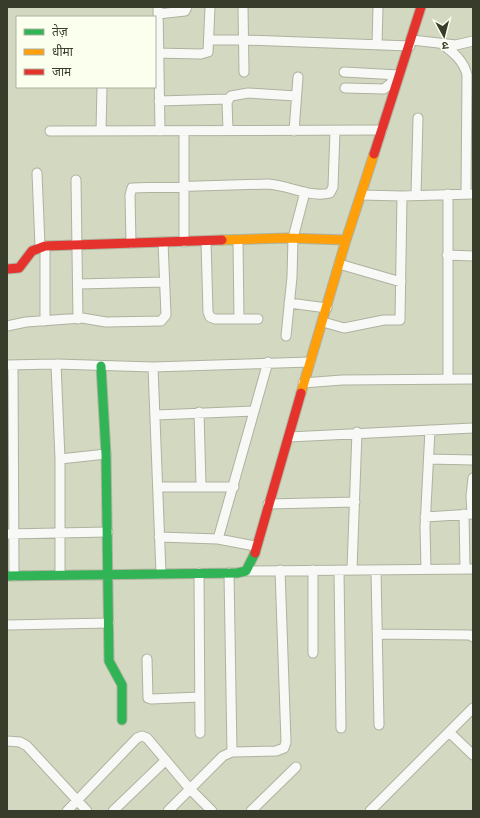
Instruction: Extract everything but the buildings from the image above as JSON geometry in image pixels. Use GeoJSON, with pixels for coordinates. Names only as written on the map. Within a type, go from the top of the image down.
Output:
{"type":"FeatureCollection","features":[{"type":"Feature","properties":{"kind":"street"},"geometry":{"type":"LineString","coordinates":[[160,131],[157,53],[158,10],[185,11],[187,7]]}},
{"type":"Feature","properties":{"kind":"street"},"geometry":{"type":"LineString","coordinates":[[157,53],[205,54],[209,49],[210,40],[210,7]]}},
{"type":"Feature","properties":{"kind":"street"},"geometry":{"type":"LineString","coordinates":[[243,7],[244,72]]}},
{"type":"Feature","properties":{"kind":"street"},"geometry":{"type":"LineString","coordinates":[[377,45],[378,7]]}},
{"type":"Feature","properties":{"kind":"street"},"geometry":{"type":"LineString","coordinates":[[246,571],[252,559],[346,240],[362,195],[397,75],[411,43],[421,7]]}},
{"type":"Feature","properties":{"kind":"street"},"geometry":{"type":"LineString","coordinates":[[210,40],[377,45],[411,43],[456,45],[473,41]]}},
{"type":"Feature","properties":{"kind":"street"},"geometry":{"type":"LineString","coordinates":[[362,195],[402,196],[469,194],[470,102],[466,69],[458,58],[442,44]]}},
{"type":"Feature","properties":{"kind":"street"},"geometry":{"type":"LineString","coordinates":[[344,72],[397,75]]}},
{"type":"Feature","properties":{"kind":"street"},"geometry":{"type":"LineString","coordinates":[[345,88],[384,89],[388,87],[397,75]]}},
{"type":"Feature","properties":{"kind":"street"},"geometry":{"type":"LineString","coordinates":[[294,131],[298,77]]}},
{"type":"Feature","properties":{"kind":"street"},"geometry":{"type":"LineString","coordinates":[[101,131],[102,88]]}},
{"type":"Feature","properties":{"kind":"street"},"geometry":{"type":"LineString","coordinates":[[159,101],[228,99],[235,94],[240,93],[296,96]]}},
{"type":"Feature","properties":{"kind":"street"},"geometry":{"type":"LineString","coordinates":[[228,99],[228,130]]}},
{"type":"Feature","properties":{"kind":"street"},"geometry":{"type":"LineString","coordinates":[[416,195],[418,118]]}},
{"type":"Feature","properties":{"kind":"street"},"geometry":{"type":"LineString","coordinates":[[50,131],[382,130]]}},
{"type":"Feature","properties":{"kind":"street"},"geometry":{"type":"LineString","coordinates":[[184,131],[184,242]]}},
{"type":"Feature","properties":{"kind":"street"},"geometry":{"type":"LineString","coordinates":[[131,243],[130,195],[132,188],[268,184],[283,186],[304,192],[325,194],[332,191],[335,131]]}},
{"type":"Feature","properties":{"kind":"street"},"geometry":{"type":"LineString","coordinates":[[37,173],[45,321]]}},
{"type":"Feature","properties":{"kind":"street"},"geometry":{"type":"LineString","coordinates":[[76,180],[78,319]]}},
{"type":"Feature","properties":{"kind":"street"},"geometry":{"type":"LineString","coordinates":[[286,336],[293,266],[293,238],[304,192]]}},
{"type":"Feature","properties":{"kind":"street"},"geometry":{"type":"LineString","coordinates":[[448,194],[448,379]]}},
{"type":"Feature","properties":{"kind":"street"},"geometry":{"type":"LineString","coordinates":[[323,322],[344,328],[384,320],[399,321],[401,314],[402,196]]}},
{"type":"Feature","properties":{"kind":"street"},"geometry":{"type":"LineString","coordinates":[[7,269],[19,268],[32,251],[42,246],[293,238],[346,240]]}},
{"type":"Feature","properties":{"kind":"street"},"geometry":{"type":"LineString","coordinates":[[238,240],[239,319]]}},
{"type":"Feature","properties":{"kind":"street"},"geometry":{"type":"LineString","coordinates":[[206,241],[208,315],[215,319],[258,319]]}},
{"type":"Feature","properties":{"kind":"street"},"geometry":{"type":"LineString","coordinates":[[7,326],[26,322],[78,319],[106,322],[161,321],[166,315],[163,242]]}},
{"type":"Feature","properties":{"kind":"street"},"geometry":{"type":"LineString","coordinates":[[447,255],[473,256]]}},
{"type":"Feature","properties":{"kind":"street"},"geometry":{"type":"LineString","coordinates":[[339,264],[401,282]]}},
{"type":"Feature","properties":{"kind":"street"},"geometry":{"type":"LineString","coordinates":[[78,284],[164,282]]}},
{"type":"Feature","properties":{"kind":"street"},"geometry":{"type":"LineString","coordinates":[[290,303],[327,308]]}},
{"type":"Feature","properties":{"kind":"street"},"geometry":{"type":"LineString","coordinates":[[310,362],[268,362],[153,367],[56,364],[10,365],[10,576],[229,573],[280,570],[469,569],[469,514],[473,478]]}},
{"type":"Feature","properties":{"kind":"street"},"geometry":{"type":"LineString","coordinates":[[218,539],[234,487],[268,362]]}},
{"type":"Feature","properties":{"kind":"street"},"geometry":{"type":"LineString","coordinates":[[56,364],[60,459],[60,575]]}},
{"type":"Feature","properties":{"kind":"street"},"geometry":{"type":"LineString","coordinates":[[101,366],[106,454],[109,661],[122,685],[122,720]]}},
{"type":"Feature","properties":{"kind":"street"},"geometry":{"type":"LineString","coordinates":[[153,367],[161,574]]}},
{"type":"Feature","properties":{"kind":"street"},"geometry":{"type":"LineString","coordinates":[[304,383],[342,380],[473,379]]}},
{"type":"Feature","properties":{"kind":"street"},"geometry":{"type":"LineString","coordinates":[[156,415],[199,412],[254,412]]}},
{"type":"Feature","properties":{"kind":"street"},"geometry":{"type":"LineString","coordinates":[[199,412],[201,486]]}},
{"type":"Feature","properties":{"kind":"street"},"geometry":{"type":"LineString","coordinates":[[289,437],[357,432],[473,428]]}},
{"type":"Feature","properties":{"kind":"street"},"geometry":{"type":"LineString","coordinates":[[426,569],[425,517],[430,430]]}},
{"type":"Feature","properties":{"kind":"street"},"geometry":{"type":"LineString","coordinates":[[352,570],[356,502],[357,432]]}},
{"type":"Feature","properties":{"kind":"street"},"geometry":{"type":"LineString","coordinates":[[60,459],[106,454]]}},
{"type":"Feature","properties":{"kind":"street"},"geometry":{"type":"LineString","coordinates":[[429,459],[473,460],[473,468]]}},
{"type":"Feature","properties":{"kind":"street"},"geometry":{"type":"LineString","coordinates":[[158,487],[234,487]]}},
{"type":"Feature","properties":{"kind":"street"},"geometry":{"type":"LineString","coordinates":[[268,504],[356,502]]}},
{"type":"Feature","properties":{"kind":"street"},"geometry":{"type":"LineString","coordinates":[[425,517],[469,514]]}},
{"type":"Feature","properties":{"kind":"street"},"geometry":{"type":"LineString","coordinates":[[10,534],[108,532]]}},
{"type":"Feature","properties":{"kind":"street"},"geometry":{"type":"LineString","coordinates":[[159,537],[218,539],[255,546]]}},
{"type":"Feature","properties":{"kind":"street"},"geometry":{"type":"LineString","coordinates":[[168,811],[223,756],[232,752],[276,751],[284,748],[286,742],[280,570]]}},
{"type":"Feature","properties":{"kind":"street"},"geometry":{"type":"LineString","coordinates":[[313,570],[313,653]]}},
{"type":"Feature","properties":{"kind":"street"},"geometry":{"type":"LineString","coordinates":[[339,570],[341,728]]}},
{"type":"Feature","properties":{"kind":"street"},"geometry":{"type":"LineString","coordinates":[[376,570],[379,725]]}},
{"type":"Feature","properties":{"kind":"street"},"geometry":{"type":"LineString","coordinates":[[199,573],[200,733]]}},
{"type":"Feature","properties":{"kind":"street"},"geometry":{"type":"LineString","coordinates":[[229,573],[232,752]]}},
{"type":"Feature","properties":{"kind":"street"},"geometry":{"type":"LineString","coordinates":[[7,625],[109,623]]}},
{"type":"Feature","properties":{"kind":"street"},"geometry":{"type":"LineString","coordinates":[[378,634],[470,635],[473,637]]}},
{"type":"Feature","properties":{"kind":"street"},"geometry":{"type":"LineString","coordinates":[[147,659],[148,698],[200,697]]}},
{"type":"Feature","properties":{"kind":"street"},"geometry":{"type":"LineString","coordinates":[[370,811],[473,708]]}},
{"type":"Feature","properties":{"kind":"street"},"geometry":{"type":"LineString","coordinates":[[449,732],[473,755]]}},
{"type":"Feature","properties":{"kind":"street"},"geometry":{"type":"LineString","coordinates":[[67,811],[137,738],[142,736],[147,738],[190,789],[212,811]]}},
{"type":"Feature","properties":{"kind":"street"},"geometry":{"type":"LineString","coordinates":[[7,741],[20,742],[27,746],[87,811]]}},
{"type":"Feature","properties":{"kind":"street"},"geometry":{"type":"LineString","coordinates":[[114,811],[166,760]]}},
{"type":"Feature","properties":{"kind":"street"},"geometry":{"type":"LineString","coordinates":[[251,811],[296,767]]}},
{"type":"Feature","properties":{"kind":"traffic: fast"},"geometry":{"type":"LineString","coordinates":[[101,366],[106,454],[109,661],[122,685],[122,720]]}},
{"type":"Feature","properties":{"kind":"traffic: fast"},"geometry":{"type":"LineString","coordinates":[[7,576],[237,573],[246,571],[255,553]]}},
{"type":"Feature","properties":{"kind":"traffic: slow"},"geometry":{"type":"LineString","coordinates":[[301,393],[346,240],[374,154]]}},
{"type":"Feature","properties":{"kind":"traffic: slow"},"geometry":{"type":"LineString","coordinates":[[222,240],[287,238],[346,240]]}},
{"type":"Feature","properties":{"kind":"traffic: jam"},"geometry":{"type":"LineString","coordinates":[[374,154],[421,7]]}},
{"type":"Feature","properties":{"kind":"traffic: jam"},"geometry":{"type":"LineString","coordinates":[[7,269],[19,268],[32,251],[45,246],[222,240]]}},
{"type":"Feature","properties":{"kind":"traffic: jam"},"geometry":{"type":"LineString","coordinates":[[255,553],[301,393]]}}]}
